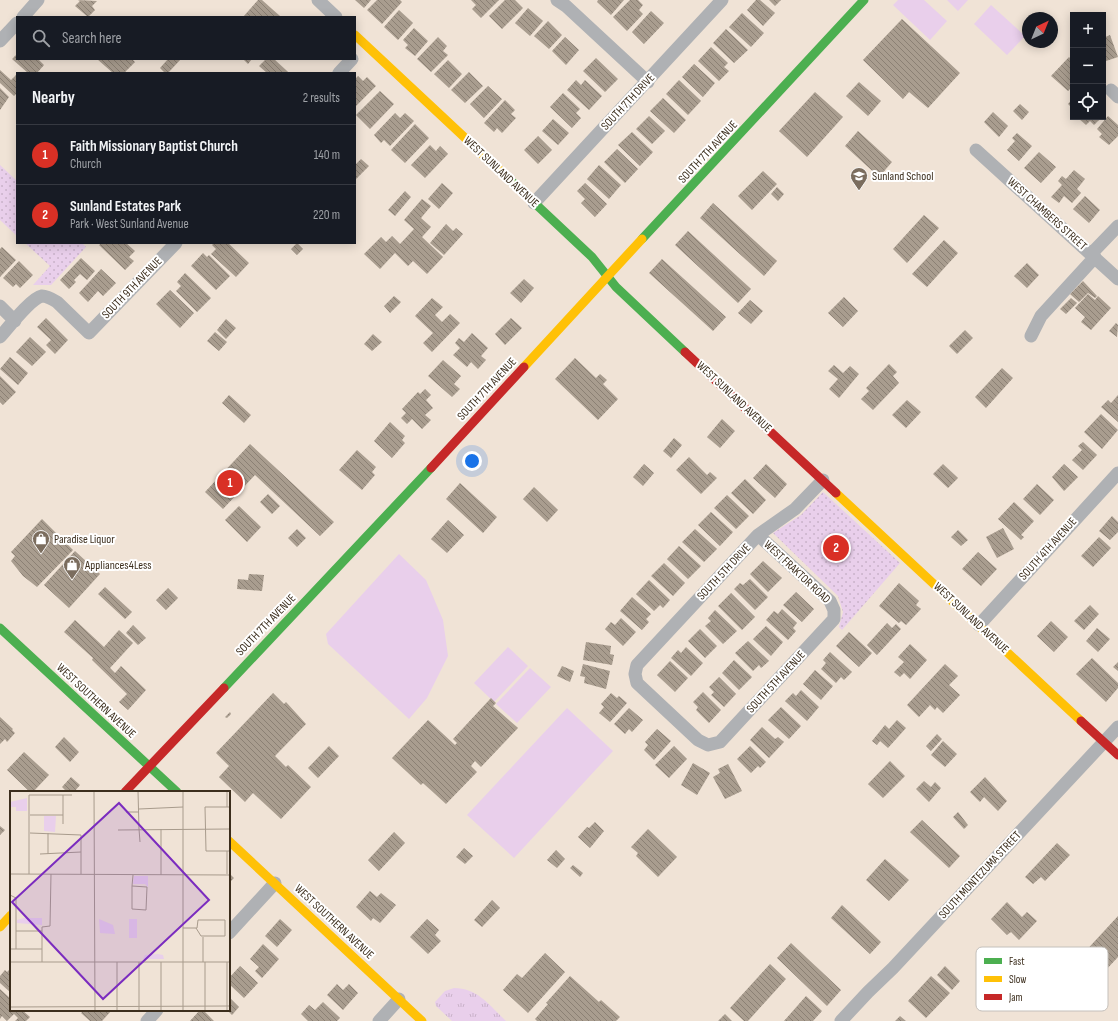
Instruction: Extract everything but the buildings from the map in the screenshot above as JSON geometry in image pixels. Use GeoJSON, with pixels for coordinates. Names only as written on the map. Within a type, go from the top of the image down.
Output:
{"type":"FeatureCollection","features":[{"type":"Feature","properties":{"kind":"main road","name":"SOUTH 7TH AVENUE"},"geometry":{"type":"LineString","coordinates":[[126,791],[386,516],[864,0]]}},
{"type":"Feature","properties":{"kind":"main road","name":"WEST SUNLAND AVENUE"},"geometry":{"type":"LineString","coordinates":[[356,36],[592,257],[621,292],[1118,755]]}},
{"type":"Feature","properties":{"kind":"main road","name":"WEST SOUTHERN AVENUE"},"geometry":{"type":"LineString","coordinates":[[0,628],[176,791]]}},
{"type":"Feature","properties":{"kind":"main road","name":"WEST SOUTHERN AVENUE"},"geometry":{"type":"LineString","coordinates":[[230,842],[422,1021]]}},
{"type":"Feature","properties":{"kind":"main road"},"geometry":{"type":"LineString","coordinates":[[0,927],[10,916]]}},
{"type":"Feature","properties":{"kind":"street"},"geometry":{"type":"LineString","coordinates":[[24,16],[38,0]]}},
{"type":"Feature","properties":{"kind":"street"},"geometry":{"type":"LineString","coordinates":[[318,0],[335,16]]}},
{"type":"Feature","properties":{"kind":"street"},"geometry":{"type":"LineString","coordinates":[[557,0],[566,6],[648,82]]}},
{"type":"Feature","properties":{"kind":"street","name":"SOUTH 7TH DRIVE"},"geometry":{"type":"LineString","coordinates":[[534,203],[648,82],[722,0]]}},
{"type":"Feature","properties":{"kind":"street"},"geometry":{"type":"LineString","coordinates":[[0,42],[16,24]]}},
{"type":"Feature","properties":{"kind":"street"},"geometry":{"type":"LineString","coordinates":[[356,55],[366,45]]}},
{"type":"Feature","properties":{"kind":"street"},"geometry":{"type":"LineString","coordinates":[[340,72],[351,60]]}},
{"type":"Feature","properties":{"kind":"street","name":"WEST CHAMBERS STREET"},"geometry":{"type":"LineString","coordinates":[[976,150],[1118,279]]}},
{"type":"Feature","properties":{"kind":"street"},"geometry":{"type":"LineString","coordinates":[[1031,336],[1041,316],[1118,226]]}},
{"type":"Feature","properties":{"kind":"street","name":"SOUTH 9TH AVENUE"},"geometry":{"type":"LineString","coordinates":[[15,321],[34,300],[38,297],[45,296],[57,302],[89,334],[175,244]]}},
{"type":"Feature","properties":{"kind":"street"},"geometry":{"type":"LineString","coordinates":[[0,306],[15,321],[0,337]]}},
{"type":"Feature","properties":{"kind":"street","name":"SOUTH 4TH AVENUE"},"geometry":{"type":"LineString","coordinates":[[979,625],[1118,473]]}},
{"type":"Feature","properties":{"kind":"street","name":"SOUTH 5TH DRIVE"},"geometry":{"type":"LineString","coordinates":[[708,745],[698,740],[637,683],[635,674],[637,665],[758,535],[795,510],[823,480]]}},
{"type":"Feature","properties":{"kind":"street","name":"WEST FRAKTOR ROAD"},"geometry":{"type":"LineString","coordinates":[[758,535],[830,601],[834,610]]}},
{"type":"Feature","properties":{"kind":"street","name":"SOUTH 5TH AVENUE"},"geometry":{"type":"LineString","coordinates":[[708,745],[720,742],[834,619],[834,610]]}},
{"type":"Feature","properties":{"kind":"street","name":"SOUTH MONTEZUMA STREET"},"geometry":{"type":"LineString","coordinates":[[841,1021],[893,968],[1118,727]]}},
{"type":"Feature","properties":{"kind":"street"},"geometry":{"type":"LineString","coordinates":[[230,932],[275,884]]}},
{"type":"Feature","properties":{"kind":"street"},"geometry":{"type":"LineString","coordinates":[[379,1021],[399,1000]]}},
{"type":"Feature","properties":{"kind":"street"},"geometry":{"type":"LineString","coordinates":[[147,1021],[156,1011]]}},
{"type":"Feature","properties":{"kind":"green space"},"geometry":{"type":"Polygon","coordinates":[[[898,0],[924,0],[947,21],[930,40],[893,5],[898,0]]]}},
{"type":"Feature","properties":{"kind":"green space"},"geometry":{"type":"Polygon","coordinates":[[[947,0],[968,0],[958,11],[947,0]]]}},
{"type":"Feature","properties":{"kind":"green space"},"geometry":{"type":"Polygon","coordinates":[[[991,5],[1022,33],[1022,39],[1007,55],[974,24],[991,5]]]}},
{"type":"Feature","properties":{"kind":"green space"},"geometry":{"type":"Polygon","coordinates":[[[0,165],[16,180],[16,235],[0,220],[0,165]]]}},
{"type":"Feature","properties":{"kind":"green space"},"geometry":{"type":"Polygon","coordinates":[[[26,244],[83,244],[86,247],[51,285],[33,285],[50,266],[26,244]]]}},
{"type":"Feature","properties":{"kind":"green space"},"geometry":{"type":"Polygon","coordinates":[[[823,492],[900,563],[842,630],[839,627],[843,612],[838,596],[773,533],[801,515],[823,492]]]}},
{"type":"Feature","properties":{"kind":"green space"},"geometry":{"type":"Polygon","coordinates":[[[399,554],[426,580],[443,620],[448,656],[427,698],[409,719],[328,644],[326,634],[399,554]]]}},
{"type":"Feature","properties":{"kind":"green space"},"geometry":{"type":"Polygon","coordinates":[[[508,647],[528,666],[494,702],[474,683],[508,647]]]}},
{"type":"Feature","properties":{"kind":"green space"},"geometry":{"type":"Polygon","coordinates":[[[530,668],[551,687],[517,723],[496,704],[530,668]]]}},
{"type":"Feature","properties":{"kind":"green space"},"geometry":{"type":"Polygon","coordinates":[[[567,708],[613,751],[514,858],[467,815],[567,708]]]}},
{"type":"Feature","properties":{"kind":"green space"},"geometry":{"type":"Polygon","coordinates":[[[454,988],[477,994],[506,1021],[452,1021],[436,1006],[435,1002],[445,991],[454,988]]]}},
{"type":"Feature","properties":{"kind":"traffic: fast"},"geometry":{"type":"LineString","coordinates":[[642,239],[864,0]]}},
{"type":"Feature","properties":{"kind":"traffic: fast"},"geometry":{"type":"LineString","coordinates":[[510,180],[592,257],[616,287],[685,352]]}},
{"type":"Feature","properties":{"kind":"traffic: fast"},"geometry":{"type":"LineString","coordinates":[[224,688],[431,468]]}},
{"type":"Feature","properties":{"kind":"traffic: fast"},"geometry":{"type":"LineString","coordinates":[[0,628],[176,791]]}},
{"type":"Feature","properties":{"kind":"traffic: slow"},"geometry":{"type":"LineString","coordinates":[[356,36],[510,180]]}},
{"type":"Feature","properties":{"kind":"traffic: slow"},"geometry":{"type":"LineString","coordinates":[[524,367],[642,239]]}},
{"type":"Feature","properties":{"kind":"traffic: slow"},"geometry":{"type":"LineString","coordinates":[[836,493],[1081,721]]}},
{"type":"Feature","properties":{"kind":"traffic: slow"},"geometry":{"type":"LineString","coordinates":[[230,842],[422,1021]]}},
{"type":"Feature","properties":{"kind":"traffic: slow"},"geometry":{"type":"LineString","coordinates":[[0,927],[10,916]]}},
{"type":"Feature","properties":{"kind":"traffic: jam"},"geometry":{"type":"LineString","coordinates":[[685,352],[836,493]]}},
{"type":"Feature","properties":{"kind":"traffic: jam"},"geometry":{"type":"LineString","coordinates":[[431,468],[524,367]]}},
{"type":"Feature","properties":{"kind":"traffic: jam"},"geometry":{"type":"LineString","coordinates":[[126,791],[224,688]]}},
{"type":"Feature","properties":{"kind":"traffic: jam"},"geometry":{"type":"LineString","coordinates":[[1081,721],[1118,755]]}},
{"type":"Feature","properties":{"kind":"place","name":"Sunland School"},"geometry":{"type":"Point","coordinates":[859,191]}},
{"type":"Feature","properties":{"kind":"place","name":"Faith Missionary Baptist Church"},"geometry":{"type":"Point","coordinates":[230,483]}},
{"type":"Feature","properties":{"kind":"place","name":"Sunland Estates Park"},"geometry":{"type":"Point","coordinates":[836,548]}},
{"type":"Feature","properties":{"kind":"place","name":"Paradise Liquor"},"geometry":{"type":"Point","coordinates":[41,554]}},
{"type":"Feature","properties":{"kind":"place","name":"Appliances4Less"},"geometry":{"type":"Point","coordinates":[72,580]}}]}
